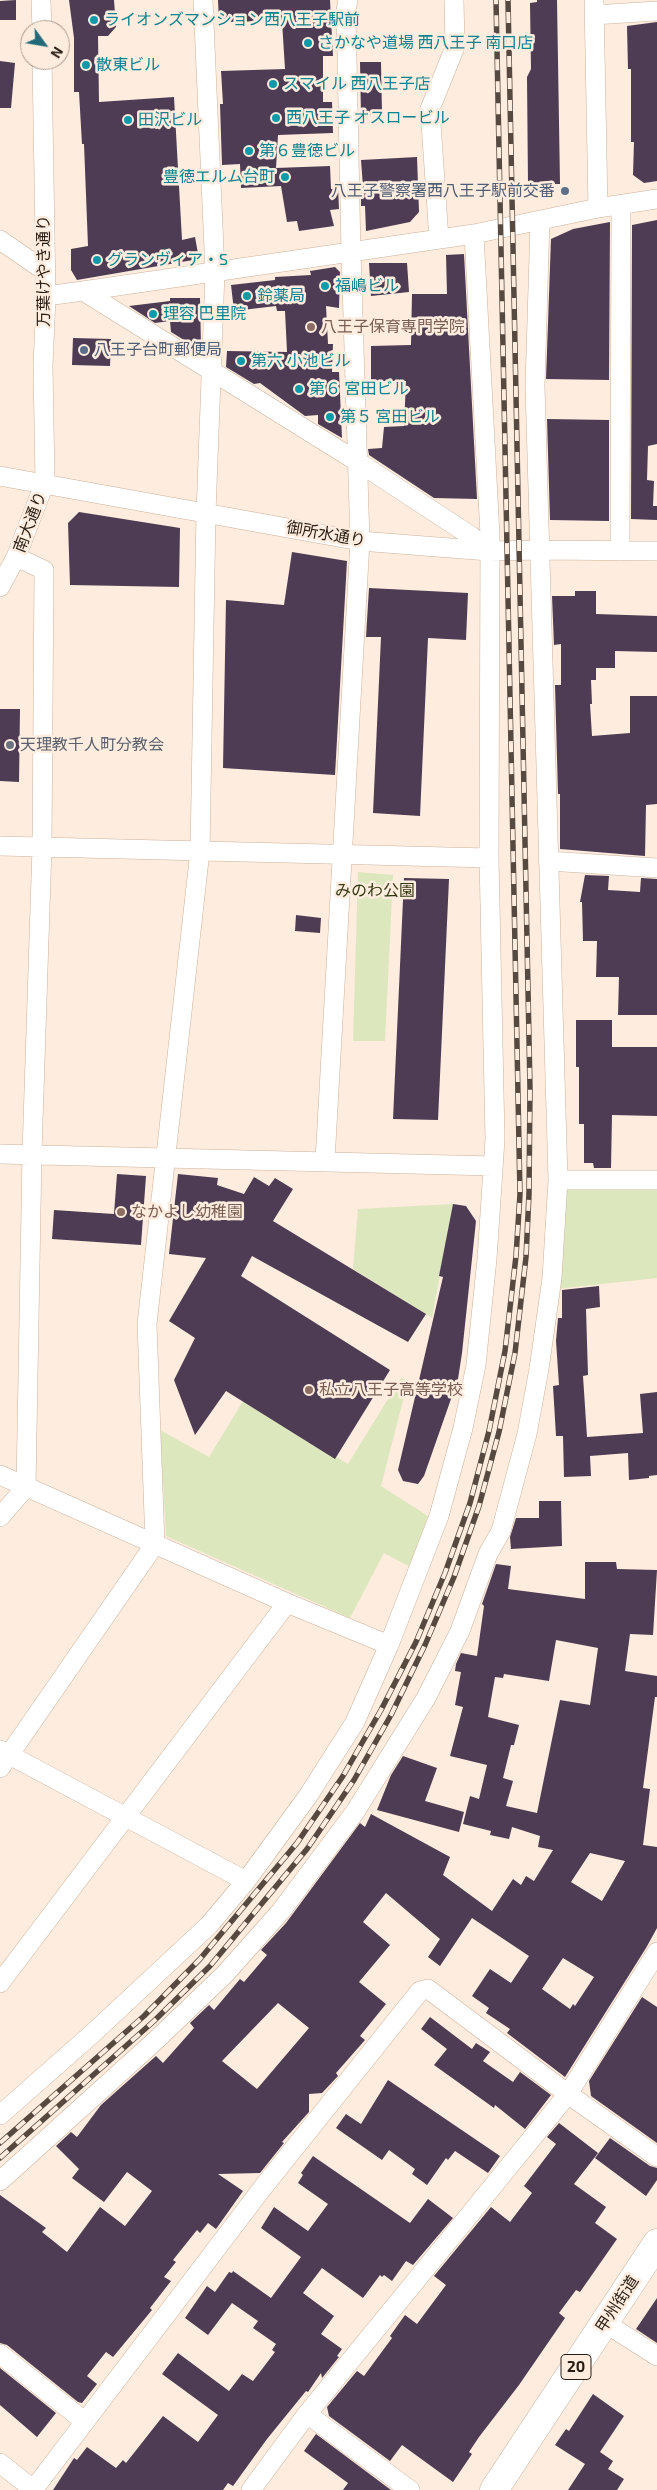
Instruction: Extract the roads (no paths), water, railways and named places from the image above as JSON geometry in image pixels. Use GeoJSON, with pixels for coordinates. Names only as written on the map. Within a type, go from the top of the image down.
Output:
{"type":"FeatureCollection","features":[{"type":"Feature","properties":{"kind":"highway","name":"甲州街道"},"geometry":{"type":"LineString","coordinates":[[494,2490],[657,2243]]}},
{"type":"Feature","properties":{"kind":"street"},"geometry":{"type":"LineString","coordinates":[[41,0],[42,20]]}},
{"type":"Feature","properties":{"kind":"street"},"geometry":{"type":"LineString","coordinates":[[203,0],[215,272],[206,513],[200,851],[147,1324],[155,1544],[3,1758],[126,1817],[246,1881]]}},
{"type":"Feature","properties":{"kind":"street"},"geometry":{"type":"LineString","coordinates":[[326,1160],[360,541],[351,252],[346,10],[348,0]]}},
{"type":"Feature","properties":{"kind":"street"},"geometry":{"type":"LineString","coordinates":[[439,239],[430,109],[455,47],[454,0]]}},
{"type":"Feature","properties":{"kind":"street"},"geometry":{"type":"LineString","coordinates":[[598,208],[594,7],[657,11]]}},
{"type":"Feature","properties":{"kind":"street","name":"万葉けやき通り"},"geometry":{"type":"LineString","coordinates":[[42,70],[46,296],[43,366],[45,482]]}},
{"type":"Feature","properties":{"kind":"street"},"geometry":{"type":"LineString","coordinates":[[46,296],[474,234],[598,208],[657,199]]}},
{"type":"Feature","properties":{"kind":"street"},"geometry":{"type":"LineString","coordinates":[[620,551],[621,204]]}},
{"type":"Feature","properties":{"kind":"street"},"geometry":{"type":"LineString","coordinates":[[0,2181],[155,2041],[225,1974],[281,1911],[355,1812],[426,1698],[460,1630],[488,1554],[501,1531],[527,1434],[552,1278],[558,1180],[535,386],[540,221]]}},
{"type":"Feature","properties":{"kind":"street"},"geometry":{"type":"LineString","coordinates":[[0,2115],[161,1971],[209,1925],[246,1881],[308,1796],[355,1722],[389,1645],[439,1516],[463,1428],[476,1365],[487,1259],[495,1139],[489,858],[489,552],[474,234]]}},
{"type":"Feature","properties":{"kind":"street"},"geometry":{"type":"LineString","coordinates":[[0,240],[45,271]]}},
{"type":"Feature","properties":{"kind":"street"},"geometry":{"type":"LineString","coordinates":[[83,292],[211,373],[358,462],[471,536],[489,552]]}},
{"type":"Feature","properties":{"kind":"street","name":"御所水通り"},"geometry":{"type":"LineString","coordinates":[[0,476],[45,482],[360,541],[489,552],[541,550],[657,551]]}},
{"type":"Feature","properties":{"kind":"street","name":"南大通り"},"geometry":{"type":"LineString","coordinates":[[0,587],[16,557],[45,482]]}},
{"type":"Feature","properties":{"kind":"street"},"geometry":{"type":"LineString","coordinates":[[0,1517],[26,1487],[32,1153],[42,847],[44,570],[16,557]]}},
{"type":"Feature","properties":{"kind":"street"},"geometry":{"type":"LineString","coordinates":[[0,846],[489,858]]}},
{"type":"Feature","properties":{"kind":"street"},"geometry":{"type":"LineString","coordinates":[[548,861],[657,868]]}},
{"type":"Feature","properties":{"kind":"street"},"geometry":{"type":"LineString","coordinates":[[0,1154],[32,1153],[165,1158],[326,1160],[493,1166]]}},
{"type":"Feature","properties":{"kind":"street"},"geometry":{"type":"LineString","coordinates":[[558,1180],[657,1180]]}},
{"type":"Feature","properties":{"kind":"street"},"geometry":{"type":"LineString","coordinates":[[0,1475],[287,1603],[389,1645]]}},
{"type":"Feature","properties":{"kind":"street"},"geometry":{"type":"LineString","coordinates":[[0,1983],[287,1603]]}},
{"type":"Feature","properties":{"kind":"street"},"geometry":{"type":"LineString","coordinates":[[251,2490],[307,2414],[568,2094],[610,2030],[657,1952]]}},
{"type":"Feature","properties":{"kind":"street"},"geometry":{"type":"LineString","coordinates":[[0,2463],[33,2490],[264,2186],[420,1991],[428,1989],[568,2094],[657,2157]]}},
{"type":"Feature","properties":{"kind":"street"},"geometry":{"type":"LineString","coordinates":[[605,2323],[657,2356]]}},
{"type":"Feature","properties":{"kind":"street"},"geometry":{"type":"LineString","coordinates":[[0,2354],[84,2421]]}},
{"type":"Feature","properties":{"kind":"street"},"geometry":{"type":"LineString","coordinates":[[307,2414],[410,2490]]}},
{"type":"Feature","properties":{"kind":"railway"},"geometry":{"type":"LineString","coordinates":[[0,2143],[144,2016],[200,1959],[297,1843],[343,1776],[381,1710],[416,1642],[445,1573],[470,1503],[489,1431],[505,1351],[516,1256],[520,1194],[496,0]]}},
{"type":"Feature","properties":{"kind":"railway"},"geometry":{"type":"LineString","coordinates":[[0,2158],[154,2021],[210,1966],[307,1849],[354,1780],[391,1715],[425,1645],[454,1577],[479,1506],[499,1432],[515,1353],[526,1257],[529,1194],[530,1088],[508,0]]}},
{"type":"Feature","properties":{"kind":"place","name":"ライオンズマンション西八王子駅前"},"geometry":{"type":"Point","coordinates":[94,20]}},
{"type":"Feature","properties":{"kind":"place","name":"さかなや道場 西八王子 南口店"},"geometry":{"type":"Point","coordinates":[308,43]}},
{"type":"Feature","properties":{"kind":"place","name":"散東ビル"},"geometry":{"type":"Point","coordinates":[86,65]}},
{"type":"Feature","properties":{"kind":"place","name":"スマイル 西八王子店"},"geometry":{"type":"Point","coordinates":[273,84]}},
{"type":"Feature","properties":{"kind":"place","name":"西八王子 オスロービル"},"geometry":{"type":"Point","coordinates":[276,118]}},
{"type":"Feature","properties":{"kind":"place","name":"田沢ビル"},"geometry":{"type":"Point","coordinates":[128,120]}},
{"type":"Feature","properties":{"kind":"place","name":"第６豊徳ビル"},"geometry":{"type":"Point","coordinates":[249,151]}},
{"type":"Feature","properties":{"kind":"place","name":"豊徳エルム台町"},"geometry":{"type":"Point","coordinates":[285,177]}},
{"type":"Feature","properties":{"kind":"place","name":"八王子警察署西八王子駅前交番"},"geometry":{"type":"Point","coordinates":[565,191]}},
{"type":"Feature","properties":{"kind":"place","name":"グランヴィア・S"},"geometry":{"type":"Point","coordinates":[97,260]}},
{"type":"Feature","properties":{"kind":"place","name":"福嶋ビル"},"geometry":{"type":"Point","coordinates":[325,286]}},
{"type":"Feature","properties":{"kind":"place","name":"鈴薬局"},"geometry":{"type":"Point","coordinates":[247,296]}},
{"type":"Feature","properties":{"kind":"place","name":"理容 巴里院"},"geometry":{"type":"Point","coordinates":[153,314]}},
{"type":"Feature","properties":{"kind":"place","name":"八王子保育専門学院"},"geometry":{"type":"Point","coordinates":[311,327]}},
{"type":"Feature","properties":{"kind":"place","name":"八王子台町郵便局"},"geometry":{"type":"Point","coordinates":[84,350]}},
{"type":"Feature","properties":{"kind":"place","name":"第六 小池ビル"},"geometry":{"type":"Point","coordinates":[241,361]}},
{"type":"Feature","properties":{"kind":"place","name":"第６ 宮田ビル"},"geometry":{"type":"Point","coordinates":[299,389]}},
{"type":"Feature","properties":{"kind":"place","name":"第５ 宮田ビル"},"geometry":{"type":"Point","coordinates":[330,417]}},
{"type":"Feature","properties":{"kind":"place","name":"天理教千人町分教会"},"geometry":{"type":"Point","coordinates":[10,745]}},
{"type":"Feature","properties":{"kind":"place","name":"なかよし幼稚園"},"geometry":{"type":"Point","coordinates":[121,1212]}},
{"type":"Feature","properties":{"kind":"place","name":"私立八王子高等学校"},"geometry":{"type":"Point","coordinates":[309,1390]}},
{"type":"Feature","properties":{"kind":"park label","name":"みのわ公園"},"geometry":{"type":"Point","coordinates":[375,891]}}]}
